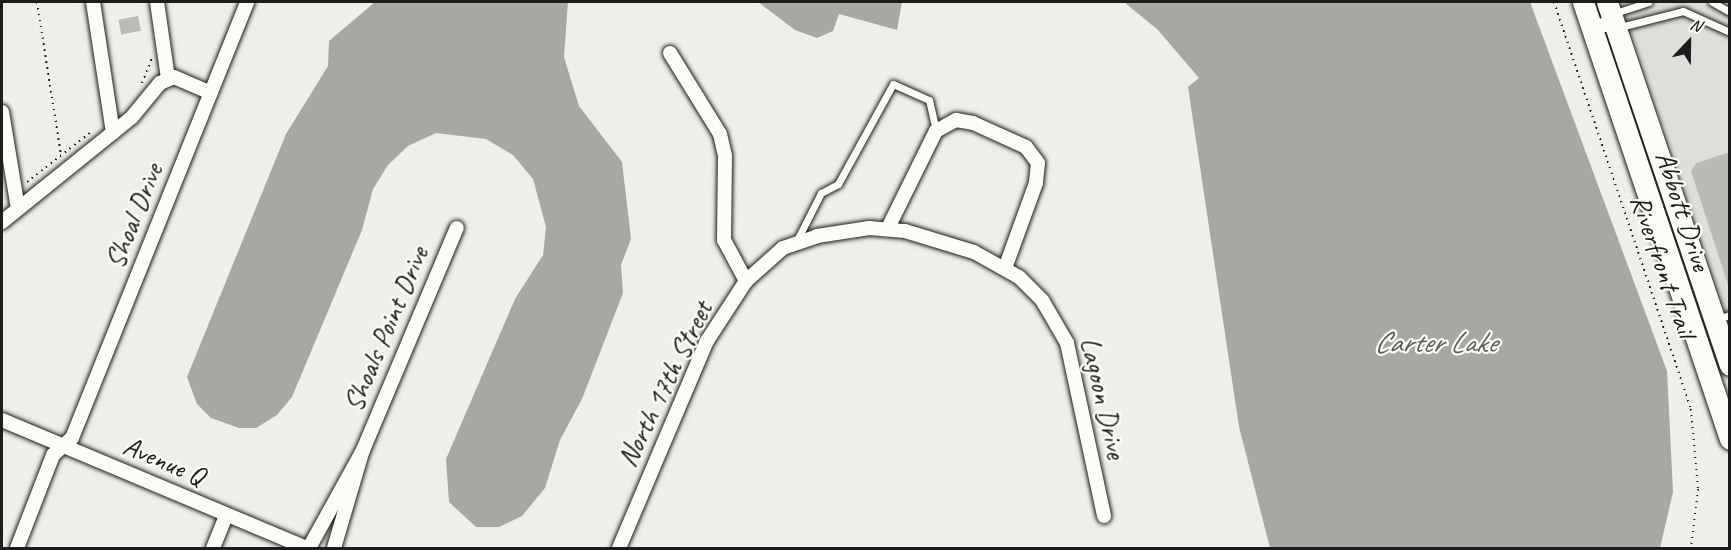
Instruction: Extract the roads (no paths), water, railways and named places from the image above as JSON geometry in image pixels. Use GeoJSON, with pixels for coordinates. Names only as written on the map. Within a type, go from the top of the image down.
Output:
{"type":"FeatureCollection","features":[{"type":"Feature","properties":{"kind":"highway","name":"Abbott Drive"},"geometry":{"type":"LineString","coordinates":[[1583,2],[1730,439]]}},
{"type":"Feature","properties":{"kind":"highway","name":"Abbott Drive"},"geometry":{"type":"LineString","coordinates":[[1612,15],[1722,317],[1730,365]]}},
{"type":"Feature","properties":{"kind":"highway"},"geometry":{"type":"LineString","coordinates":[[1685,307],[1722,317]]}},
{"type":"Feature","properties":{"kind":"street"},"geometry":{"type":"LineString","coordinates":[[93,2],[114,132]]}},
{"type":"Feature","properties":{"kind":"street"},"geometry":{"type":"LineString","coordinates":[[157,2],[168,78]]}},
{"type":"Feature","properties":{"kind":"street","name":"Shoal Drive"},"geometry":{"type":"LineString","coordinates":[[17,549],[53,454],[72,438],[247,2]]}},
{"type":"Feature","properties":{"kind":"street"},"geometry":{"type":"LineString","coordinates":[[670,53],[720,134],[724,156],[724,240],[746,281]]}},
{"type":"Feature","properties":{"kind":"street"},"geometry":{"type":"LineString","coordinates":[[2,222],[114,132],[168,78]]}},
{"type":"Feature","properties":{"kind":"street"},"geometry":{"type":"LineString","coordinates":[[168,78],[211,93]]}},
{"type":"Feature","properties":{"kind":"street"},"geometry":{"type":"LineString","coordinates":[[2,112],[18,209]]}},
{"type":"Feature","properties":{"kind":"street"},"geometry":{"type":"LineString","coordinates":[[888,228],[936,131],[964,120],[1034,154],[1039,175],[1005,268]]}},
{"type":"Feature","properties":{"kind":"street","name":"Shoals Point Drive"},"geometry":{"type":"LineString","coordinates":[[308,549],[363,450],[457,228]]}},
{"type":"Feature","properties":{"kind":"street","name":"Lagoon Drive"},"geometry":{"type":"LineString","coordinates":[[775,253],[795,243],[835,232],[888,228],[939,240],[1005,268],[1042,300],[1066,343],[1104,516]]}},
{"type":"Feature","properties":{"kind":"street","name":"North 17th Street"},"geometry":{"type":"LineString","coordinates":[[620,549],[702,351],[746,281],[775,253]]}},
{"type":"Feature","properties":{"kind":"street","name":"Avenue Q"},"geometry":{"type":"LineString","coordinates":[[2,420],[308,549]]}},
{"type":"Feature","properties":{"kind":"street","name":"Shoals Point Drive"},"geometry":{"type":"LineString","coordinates":[[334,549],[363,450]]}},
{"type":"Feature","properties":{"kind":"street"},"geometry":{"type":"LineString","coordinates":[[213,549],[226,515]]}},
{"type":"Feature","properties":{"kind":"lane"},"geometry":{"type":"LineString","coordinates":[[1592,28],[1612,15],[1647,2]]}},
{"type":"Feature","properties":{"kind":"lane"},"geometry":{"type":"LineString","coordinates":[[1712,2],[1730,12]]}},
{"type":"Feature","properties":{"kind":"lane"},"geometry":{"type":"LineString","coordinates":[[1592,28],[1612,15],[1683,11],[1730,32]]}},
{"type":"Feature","properties":{"kind":"lane"},"geometry":{"type":"LineString","coordinates":[[795,243],[821,193],[838,184],[893,84],[929,100],[936,131]]}},
{"type":"Feature","properties":{"kind":"water"},"geometry":{"type":"Polygon","coordinates":[[[375,2],[568,2],[564,57],[579,106],[622,162],[631,239],[621,265],[623,293],[582,399],[560,440],[545,488],[522,516],[499,527],[476,527],[449,502],[446,459],[515,299],[543,255],[546,227],[533,179],[513,155],[486,139],[436,133],[408,146],[388,165],[373,189],[362,230],[292,397],[277,415],[256,428],[239,428],[211,418],[197,404],[187,377],[286,134],[328,66],[329,41],[375,2]]]}},
{"type":"Feature","properties":{"kind":"water"},"geometry":{"type":"Polygon","coordinates":[[[758,2],[902,2],[897,30],[839,14],[833,31],[817,38],[795,30],[758,2]]]}},
{"type":"Feature","properties":{"kind":"water","name":"Carter Lake"},"geometry":{"type":"Polygon","coordinates":[[[1124,2],[1530,2],[1667,371],[1673,492],[1660,548],[1270,548],[1239,427],[1188,87],[1199,78],[1158,30],[1124,2]]]}}]}
